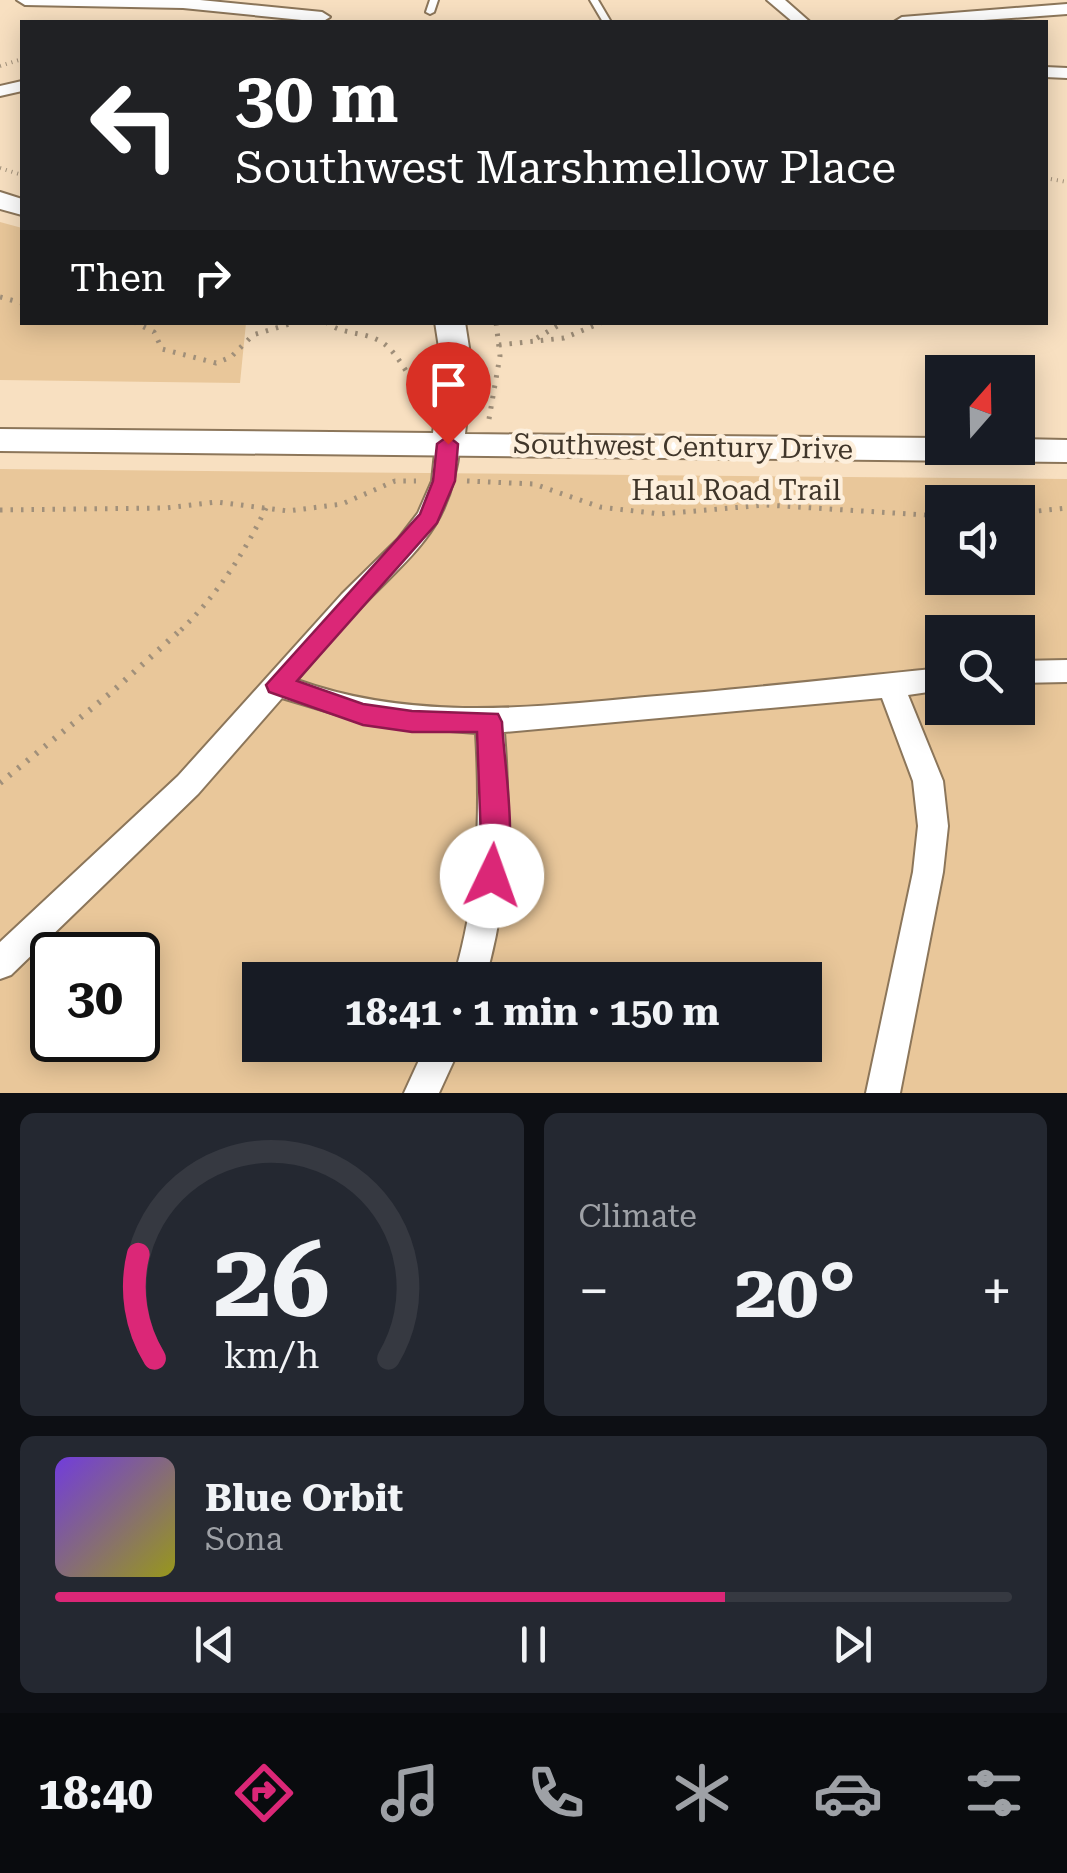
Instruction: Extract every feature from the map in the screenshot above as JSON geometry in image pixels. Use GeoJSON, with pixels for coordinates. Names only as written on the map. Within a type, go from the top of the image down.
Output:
{"type":"FeatureCollection","features":[{"type":"Feature","properties":{"kind":"main road"},"geometry":{"type":"LineString","coordinates":[[448,444],[457,367],[450,325]]}},
{"type":"Feature","properties":{"kind":"main road","name":"Southwest Century Drive"},"geometry":{"type":"LineString","coordinates":[[0,440],[1067,451]]}},
{"type":"Feature","properties":{"kind":"street"},"geometry":{"type":"LineString","coordinates":[[25,0],[182,3],[319,20],[330,0]]}},
{"type":"Feature","properties":{"kind":"street"},"geometry":{"type":"LineString","coordinates":[[775,0],[800,20]]}},
{"type":"Feature","properties":{"kind":"street"},"geometry":{"type":"LineString","coordinates":[[908,0],[928,18]]}},
{"type":"Feature","properties":{"kind":"street"},"geometry":{"type":"LineString","coordinates":[[915,20],[1067,9]]}},
{"type":"Feature","properties":{"kind":"street"},"geometry":{"type":"LineString","coordinates":[[1020,12],[1067,18]]}},
{"type":"Feature","properties":{"kind":"street"},"geometry":{"type":"LineString","coordinates":[[0,964],[188,786],[351,600],[407,546],[429,518],[444,481],[448,444]]}},
{"type":"Feature","properties":{"kind":"street"},"geometry":{"type":"LineString","coordinates":[[1035,672],[1067,671]]}},
{"type":"Feature","properties":{"kind":"street"},"geometry":{"type":"LineString","coordinates":[[278,685],[363,714],[412,722],[489,722],[925,681]]}},
{"type":"Feature","properties":{"kind":"street"},"geometry":{"type":"LineString","coordinates":[[883,1093],[928,872],[933,826],[928,781],[891,686]]}},
{"type":"Feature","properties":{"kind":"street"},"geometry":{"type":"LineString","coordinates":[[474,962],[489,912],[495,839],[489,722]]}},
{"type":"Feature","properties":{"kind":"street"},"geometry":{"type":"LineString","coordinates":[[421,1093],[436,1062]]}},
{"type":"Feature","properties":{"kind":"lane"},"geometry":{"type":"LineString","coordinates":[[430,12],[434,0]]}},
{"type":"Feature","properties":{"kind":"path"},"geometry":{"type":"LineString","coordinates":[[140,325],[154,332],[162,349],[216,363],[231,357],[253,335],[286,325]]}},
{"type":"Feature","properties":{"kind":"path"},"geometry":{"type":"LineString","coordinates":[[330,325],[341,332],[370,336],[386,344],[396,352],[409,381],[450,407]]}},
{"type":"Feature","properties":{"kind":"path"},"geometry":{"type":"LineString","coordinates":[[485,444],[499,345],[496,325]]}},
{"type":"Feature","properties":{"kind":"path"},"geometry":{"type":"LineString","coordinates":[[535,339],[559,325]]}},
{"type":"Feature","properties":{"kind":"path"},"geometry":{"type":"LineString","coordinates":[[499,345],[564,338],[596,325]]}},
{"type":"Feature","properties":{"kind":"path","name":"Haul Road Trail"},"geometry":{"type":"LineString","coordinates":[[0,510],[165,508],[218,502],[288,511],[342,504],[394,481],[444,481],[534,484],[600,507],[660,514],[766,505],[925,515]]}},
{"type":"Feature","properties":{"kind":"path"},"geometry":{"type":"LineString","coordinates":[[0,783],[172,639],[226,583],[254,540],[267,506]]}},
{"type":"Feature","properties":{"kind":"path"},"geometry":{"type":"LineString","coordinates":[[1035,511],[1067,508]]}},
{"type":"Feature","properties":{"kind":"shaded area"},"geometry":{"type":"Polygon","coordinates":[[[0,222],[20,227],[20,325],[246,325],[240,383],[0,380],[0,222]]]}},
{"type":"Feature","properties":{"kind":"shaded area"},"geometry":{"type":"Polygon","coordinates":[[[0,469],[1067,479],[1067,1093],[0,1093],[0,469]]]}},
{"type":"Feature","properties":{"kind":"route"},"geometry":{"type":"LineString","coordinates":[[448,444],[444,481],[429,518],[278,685],[363,714],[412,722],[489,722],[495,839],[492,876]]}}]}
